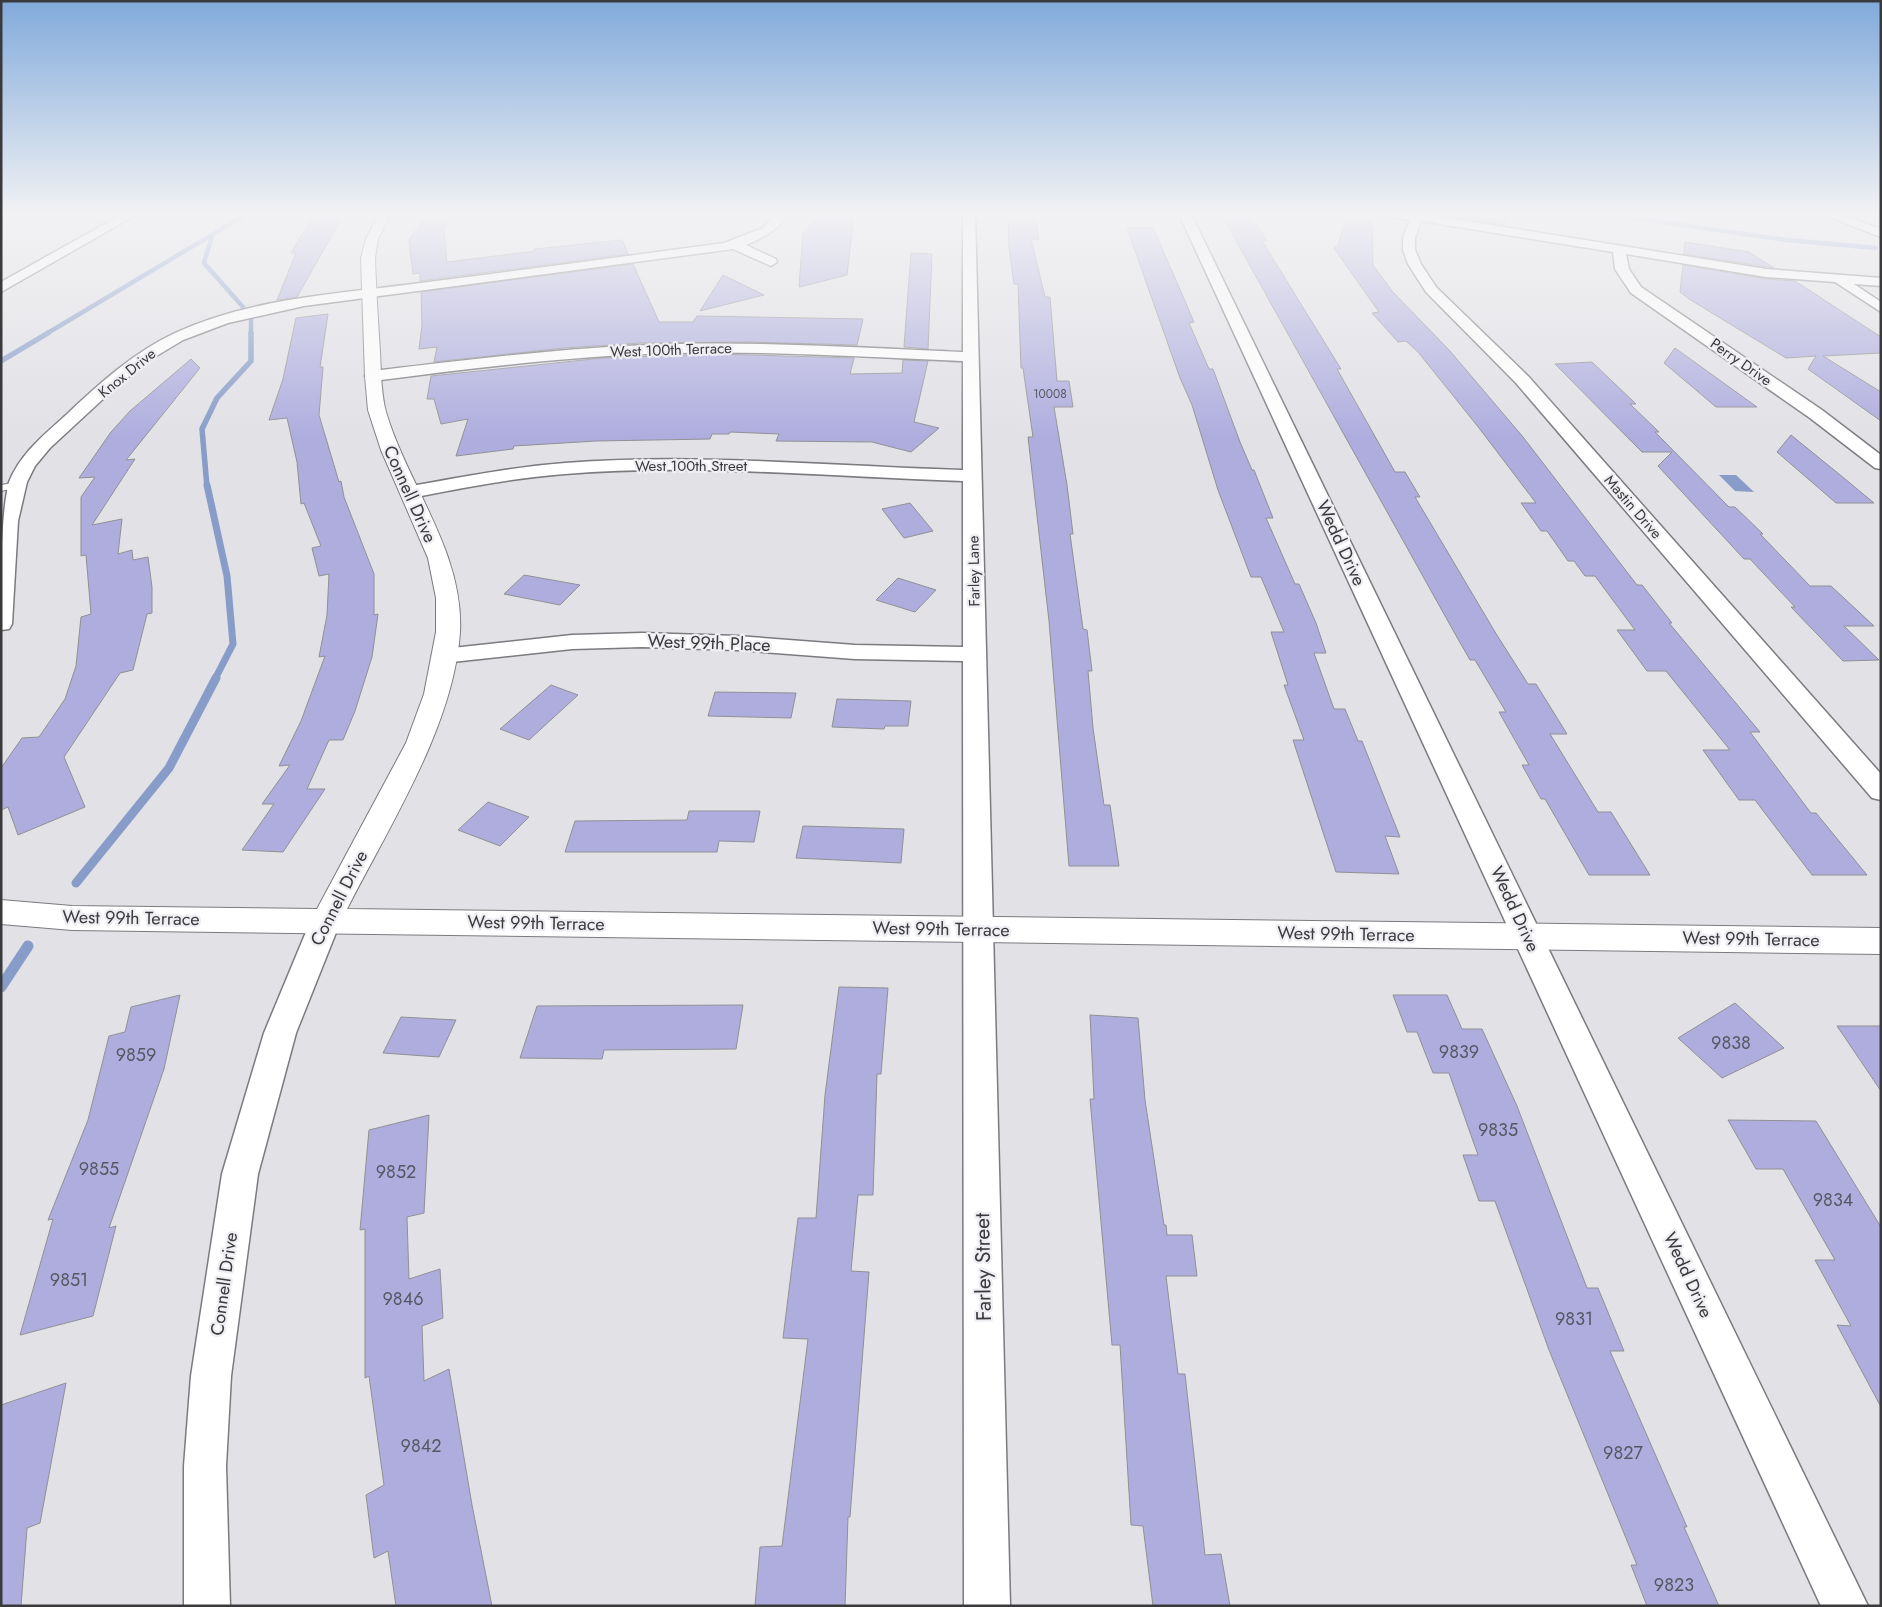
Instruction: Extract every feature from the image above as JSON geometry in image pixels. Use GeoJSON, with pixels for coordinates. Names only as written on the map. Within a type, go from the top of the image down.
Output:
{"type":"FeatureCollection","features":[{"type":"Feature","properties":{"kind":"main road","name":"Connell Drive"},"geometry":{"type":"LineString","coordinates":[[326,920],[419,743],[436,694],[448,632],[447,598],[439,558],[411,492],[390,450],[379,418],[373,376],[369,287]]}},
{"type":"Feature","properties":{"kind":"main road","name":"West 99th Terrace"},"geometry":{"type":"LineString","coordinates":[[1,912],[72,918],[1881,941]]}},
{"type":"Feature","properties":{"kind":"street","name":"Knox Drive"},"geometry":{"type":"LineString","coordinates":[[1,624],[6,512],[26,466],[44,445],[145,355],[165,343],[197,329],[268,309],[420,287]]}},
{"type":"Feature","properties":{"kind":"street","name":"Farley Lane"},"geometry":{"type":"LineString","coordinates":[[970,287],[978,929]]}},
{"type":"Feature","properties":{"kind":"street","name":"Wedd Drive"},"geometry":{"type":"LineString","coordinates":[[1220,287],[1846,1606]]}},
{"type":"Feature","properties":{"kind":"street","name":"Mastin Drive"},"geometry":{"type":"LineString","coordinates":[[1430,287],[1489,344],[1542,402],[1881,791]]}},
{"type":"Feature","properties":{"kind":"street","name":"Perry Drive"},"geometry":{"type":"LineString","coordinates":[[1634,287],[1816,414],[1881,464]]}},
{"type":"Feature","properties":{"kind":"street"},"geometry":{"type":"LineString","coordinates":[[1851,287],[1881,308]]}},
{"type":"Feature","properties":{"kind":"street","name":"West 100th Terrace"},"geometry":{"type":"LineString","coordinates":[[373,376],[533,357],[660,349],[779,348],[971,357]]}},
{"type":"Feature","properties":{"kind":"street","name":"West 100th Street"},"geometry":{"type":"LineString","coordinates":[[411,492],[535,471],[649,464],[746,466],[872,474],[973,476]]}},
{"type":"Feature","properties":{"kind":"street","name":"West 99th Place"},"geometry":{"type":"LineString","coordinates":[[443,656],[572,642],[642,640],[737,643],[854,652],[976,654]]}},
{"type":"Feature","properties":{"kind":"street","name":"Connell Drive"},"geometry":{"type":"LineString","coordinates":[[207,1606],[205,1466],[211,1376],[240,1174],[280,1032],[326,920]]}},
{"type":"Feature","properties":{"kind":"street","name":"Farley Street"},"geometry":{"type":"LineString","coordinates":[[978,929],[988,1606]]}},
{"type":"Feature","properties":{"kind":"lane"},"geometry":{"type":"LineString","coordinates":[[1,488],[18,485]]}},
{"type":"Feature","properties":{"kind":"water"},"geometry":{"type":"Polygon","coordinates":[[[1719,475],[1736,475],[1754,492],[1735,491],[1719,475]]]}},
{"type":"Feature","properties":{"kind":"building"},"geometry":{"type":"Polygon","coordinates":[[[282,287],[303,287],[297,297],[277,300],[282,287]]]}},
{"type":"Feature","properties":{"kind":"building"},"geometry":{"type":"Polygon","coordinates":[[[459,287],[643,287],[659,322],[693,322],[697,316],[863,319],[857,345],[750,342],[641,343],[564,348],[434,362],[437,347],[419,349],[422,325],[421,292],[459,287]]]}},
{"type":"Feature","properties":{"kind":"building"},"geometry":{"type":"Polygon","coordinates":[[[715,287],[748,287],[764,295],[700,311],[715,287]]]}},
{"type":"Feature","properties":{"kind":"building"},"geometry":{"type":"Polygon","coordinates":[[[908,287],[931,287],[928,349],[904,347],[908,287]]]}},
{"type":"Feature","properties":{"kind":"building"},"geometry":{"type":"Polygon","coordinates":[[[1018,287],[1043,287],[1045,297],[1050,297],[1057,381],[1069,381],[1073,407],[1054,407],[1067,485],[1073,534],[1070,534],[1083,629],[1087,630],[1092,671],[1088,671],[1093,728],[1104,805],[1110,805],[1119,866],[1069,866],[1049,621],[1028,437],[1033,437],[1023,368],[1021,368],[1018,287]]]}},
{"type":"Feature","properties":{"kind":"building"},"geometry":{"type":"Polygon","coordinates":[[[1148,287],[1179,287],[1194,322],[1189,323],[1209,369],[1213,369],[1240,442],[1252,470],[1254,470],[1273,518],[1266,518],[1295,584],[1299,584],[1316,623],[1326,653],[1314,653],[1334,709],[1345,709],[1358,741],[1362,741],[1400,837],[1385,836],[1399,874],[1336,872],[1293,740],[1304,740],[1284,685],[1288,685],[1271,632],[1284,632],[1261,577],[1251,577],[1218,490],[1192,405],[1180,378],[1148,287]]]}},
{"type":"Feature","properties":{"kind":"building"},"geometry":{"type":"Polygon","coordinates":[[[1262,287],[1290,287],[1341,369],[1337,369],[1395,472],[1405,472],[1420,497],[1415,497],[1495,632],[1528,684],[1536,684],[1567,734],[1550,734],[1598,812],[1611,812],[1650,875],[1589,875],[1545,799],[1541,799],[1522,765],[1529,765],[1499,712],[1506,712],[1475,660],[1470,660],[1262,287]]]}},
{"type":"Feature","properties":{"kind":"building"},"geometry":{"type":"Polygon","coordinates":[[[1361,287],[1389,287],[1450,351],[1523,437],[1637,585],[1642,585],[1672,623],[1669,623],[1760,732],[1750,732],[1811,813],[1816,813],[1867,875],[1812,875],[1755,800],[1739,800],[1703,750],[1730,750],[1666,671],[1647,671],[1617,630],[1635,630],[1595,576],[1585,576],[1574,561],[1568,561],[1547,531],[1541,531],[1521,503],[1536,503],[1418,352],[1406,341],[1398,342],[1372,313],[1379,312],[1361,287]]]}},
{"type":"Feature","properties":{"kind":"building"},"geometry":{"type":"Polygon","coordinates":[[[1681,287],[1804,287],[1881,337],[1881,353],[1823,356],[1881,392],[1881,421],[1808,369],[1816,356],[1786,358],[1680,292],[1681,287]]]}},
{"type":"Feature","properties":{"kind":"building"},"geometry":{"type":"Polygon","coordinates":[[[328,314],[320,367],[323,367],[319,415],[339,482],[341,481],[344,497],[374,574],[374,615],[378,614],[372,657],[355,711],[343,740],[329,740],[307,789],[325,789],[283,852],[242,850],[274,804],[262,804],[290,765],[279,766],[301,721],[325,656],[319,657],[327,615],[329,574],[319,576],[312,548],[321,546],[304,503],[301,504],[297,462],[287,418],[269,420],[283,379],[296,318],[328,314]]]}},
{"type":"Feature","properties":{"kind":"building"},"geometry":{"type":"Polygon","coordinates":[[[1675,348],[1757,407],[1716,407],[1664,363],[1675,348]]]}},
{"type":"Feature","properties":{"kind":"building"},"geometry":{"type":"Polygon","coordinates":[[[715,354],[854,358],[850,374],[902,373],[903,360],[928,361],[914,422],[939,428],[911,452],[872,442],[776,441],[779,434],[730,432],[729,434],[712,434],[710,439],[596,441],[514,446],[513,449],[456,456],[468,419],[441,424],[434,399],[427,399],[431,376],[603,358],[715,354]]]}},
{"type":"Feature","properties":{"kind":"building"},"geometry":{"type":"Polygon","coordinates":[[[191,359],[200,368],[126,460],[135,459],[92,525],[122,519],[118,554],[132,550],[133,560],[148,557],[152,587],[152,613],[147,614],[133,670],[120,673],[64,757],[85,807],[18,835],[8,807],[1,810],[1,768],[22,738],[39,737],[65,699],[76,666],[81,617],[91,614],[86,555],[81,556],[81,497],[95,477],[79,478],[111,432],[130,411],[191,359]]]}},
{"type":"Feature","properties":{"kind":"building"},"geometry":{"type":"Polygon","coordinates":[[[1592,362],[1636,404],[1630,404],[1659,432],[1655,432],[1729,507],[1735,507],[1763,534],[1760,534],[1810,586],[1831,586],[1874,626],[1844,626],[1879,660],[1843,661],[1791,607],[1795,607],[1750,559],[1744,559],[1658,466],[1672,452],[1642,452],[1555,364],[1592,362]]]}},
{"type":"Feature","properties":{"kind":"building"},"geometry":{"type":"Polygon","coordinates":[[[1791,435],[1874,503],[1836,503],[1777,452],[1791,435]]]}},
{"type":"Feature","properties":{"kind":"building"},"geometry":{"type":"Polygon","coordinates":[[[910,503],[933,531],[904,538],[882,509],[910,503]]]}},
{"type":"Feature","properties":{"kind":"building"},"geometry":{"type":"Polygon","coordinates":[[[524,575],[580,585],[560,605],[504,594],[524,575]]]}},
{"type":"Feature","properties":{"kind":"building"},"geometry":{"type":"Polygon","coordinates":[[[898,578],[936,590],[915,612],[876,600],[898,578]]]}},
{"type":"Feature","properties":{"kind":"building"},"geometry":{"type":"Polygon","coordinates":[[[551,685],[578,695],[529,740],[500,729],[551,685]]]}},
{"type":"Feature","properties":{"kind":"building"},"geometry":{"type":"Polygon","coordinates":[[[715,692],[796,693],[791,718],[708,716],[715,692]]]}},
{"type":"Feature","properties":{"kind":"building"},"geometry":{"type":"Polygon","coordinates":[[[837,699],[911,701],[908,726],[885,726],[884,729],[832,727],[837,699]]]}},
{"type":"Feature","properties":{"kind":"building"},"geometry":{"type":"Polygon","coordinates":[[[488,802],[529,817],[500,846],[458,830],[488,802]]]}},
{"type":"Feature","properties":{"kind":"building"},"geometry":{"type":"Polygon","coordinates":[[[689,811],[760,811],[754,842],[719,841],[717,852],[565,852],[575,821],[687,820],[689,811]]]}},
{"type":"Feature","properties":{"kind":"building"},"geometry":{"type":"Polygon","coordinates":[[[803,826],[904,829],[901,863],[796,858],[803,826]]]}},
{"type":"Feature","properties":{"kind":"building"},"geometry":{"type":"Polygon","coordinates":[[[839,987],[888,988],[881,1074],[877,1074],[873,1195],[858,1195],[851,1271],[869,1272],[850,1517],[848,1517],[845,1606],[755,1606],[760,1547],[782,1546],[808,1339],[783,1338],[798,1218],[816,1218],[825,1095],[839,987]]]}},
{"type":"Feature","properties":{"kind":"building"},"geometry":{"type":"Polygon","coordinates":[[[180,995],[164,1069],[109,1228],[116,1226],[93,1316],[20,1335],[53,1219],[48,1220],[88,1120],[109,1036],[125,1032],[131,1007],[180,995]]]}},
{"type":"Feature","properties":{"kind":"building"},"geometry":{"type":"Polygon","coordinates":[[[1393,995],[1447,995],[1462,1029],[1482,1029],[1517,1106],[1587,1288],[1598,1288],[1624,1351],[1610,1351],[1687,1527],[1684,1527],[1719,1606],[1647,1606],[1631,1565],[1637,1565],[1549,1350],[1495,1201],[1479,1201],[1463,1155],[1478,1155],[1449,1073],[1433,1073],[1417,1032],[1407,1032],[1393,995]]]}},
{"type":"Feature","properties":{"kind":"building"},"geometry":{"type":"Polygon","coordinates":[[[1735,1003],[1784,1048],[1722,1078],[1678,1038],[1735,1003]]]}},
{"type":"Feature","properties":{"kind":"building"},"geometry":{"type":"Polygon","coordinates":[[[743,1005],[736,1049],[604,1050],[602,1059],[520,1058],[537,1006],[743,1005]]]}},
{"type":"Feature","properties":{"kind":"building"},"geometry":{"type":"Polygon","coordinates":[[[1090,1015],[1138,1018],[1145,1100],[1164,1225],[1166,1225],[1167,1235],[1192,1235],[1197,1276],[1166,1276],[1178,1374],[1185,1374],[1205,1555],[1221,1554],[1230,1606],[1153,1606],[1143,1526],[1131,1525],[1120,1345],[1112,1345],[1090,1099],[1094,1099],[1090,1015]]]}},
{"type":"Feature","properties":{"kind":"building"},"geometry":{"type":"Polygon","coordinates":[[[401,1017],[456,1020],[439,1057],[383,1053],[401,1017]]]}},
{"type":"Feature","properties":{"kind":"building"},"geometry":{"type":"Polygon","coordinates":[[[1837,1026],[1881,1026],[1881,1091],[1837,1026]]]}},
{"type":"Feature","properties":{"kind":"building"},"geometry":{"type":"Polygon","coordinates":[[[429,1115],[424,1213],[407,1217],[409,1279],[440,1269],[443,1318],[422,1326],[424,1381],[449,1369],[472,1505],[492,1606],[396,1606],[388,1551],[374,1558],[366,1495],[384,1485],[369,1376],[365,1378],[365,1229],[360,1230],[369,1130],[429,1115]]]}},
{"type":"Feature","properties":{"kind":"building"},"geometry":{"type":"Polygon","coordinates":[[[1728,1120],[1816,1121],[1881,1227],[1881,1407],[1837,1325],[1851,1326],[1815,1260],[1835,1260],[1783,1169],[1756,1169],[1728,1120]]]}},
{"type":"Feature","properties":{"kind":"building"},"geometry":{"type":"Polygon","coordinates":[[[66,1383],[40,1523],[27,1528],[21,1606],[1,1606],[1,1405],[66,1383]]]}},
{"type":"Feature","properties":{"kind":"waterway"},"geometry":{"type":"LineString","coordinates":[[46,334],[125,287]]}},
{"type":"Feature","properties":{"kind":"waterway"},"geometry":{"type":"LineString","coordinates":[[225,287],[243,307]]}},
{"type":"Feature","properties":{"kind":"waterway"},"geometry":{"type":"LineString","coordinates":[[207,487],[202,429],[217,398],[251,361],[251,318]]}},
{"type":"Feature","properties":{"kind":"waterway"},"geometry":{"type":"LineString","coordinates":[[1,361],[48,333]]}},
{"type":"Feature","properties":{"kind":"waterway"},"geometry":{"type":"LineString","coordinates":[[207,485],[227,576],[233,644],[215,679]]}},
{"type":"Feature","properties":{"kind":"waterway"},"geometry":{"type":"LineString","coordinates":[[76,883],[169,768],[216,678]]}},
{"type":"Feature","properties":{"kind":"waterway"},"geometry":{"type":"LineString","coordinates":[[1,987],[28,946]]}}]}
